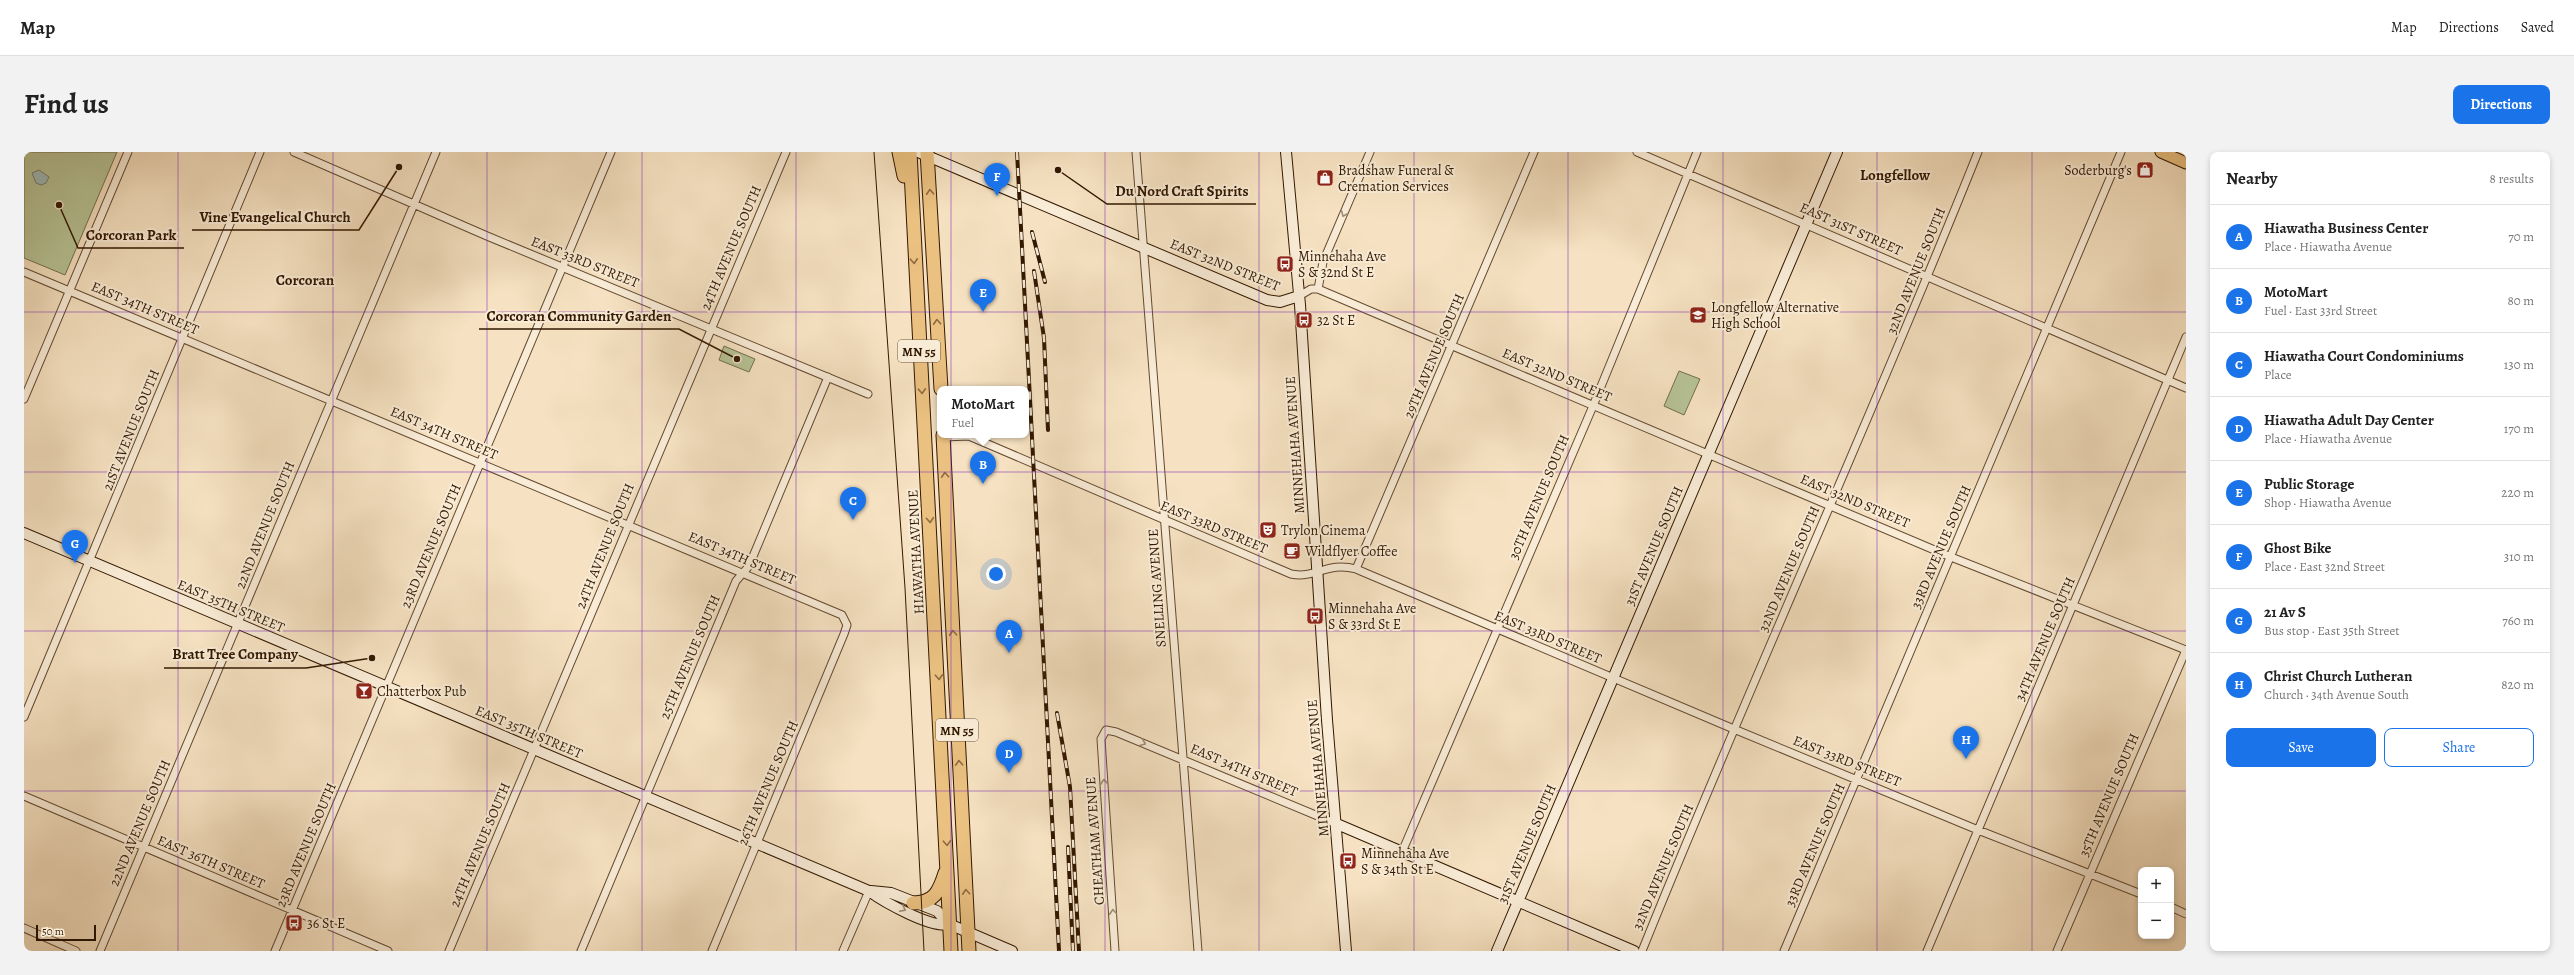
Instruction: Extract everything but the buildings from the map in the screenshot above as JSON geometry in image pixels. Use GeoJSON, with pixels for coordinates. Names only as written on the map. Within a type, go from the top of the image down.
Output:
{"type":"FeatureCollection","features":[{"type":"Feature","properties":{"kind":"highway"},"geometry":{"type":"LineString","coordinates":[[899,152],[912,222]]}},
{"type":"Feature","properties":{"kind":"highway","name":"HIAWATHA AVENUE"},"geometry":{"type":"LineString","coordinates":[[910,152],[912,222],[933,573],[951,951]]}},
{"type":"Feature","properties":{"kind":"highway","name":"MN 55"},"geometry":{"type":"LineString","coordinates":[[924,153],[941,386]]}},
{"type":"Feature","properties":{"kind":"highway","name":"MN 55"},"geometry":{"type":"LineString","coordinates":[[943,438],[969,951]]}},
{"type":"Feature","properties":{"kind":"highway"},"geometry":{"type":"LineString","coordinates":[[913,903],[927,902],[935,897],[948,864]]}},
{"type":"Feature","properties":{"kind":"main road"},"geometry":{"type":"LineString","coordinates":[[2161,152],[2186,163]]}},
{"type":"Feature","properties":{"kind":"street"},"geometry":{"type":"LineString","coordinates":[[24,399],[128,152]]}},
{"type":"Feature","properties":{"kind":"street","name":"21ST AVENUE SOUTH"},"geometry":{"type":"LineString","coordinates":[[24,717],[183,340],[260,152]]}},
{"type":"Feature","properties":{"kind":"street","name":"EAST 33RD STREET"},"geometry":{"type":"LineString","coordinates":[[294,152],[562,267],[868,394]]}},
{"type":"Feature","properties":{"kind":"street","name":"22ND AVENUE SOUTH"},"geometry":{"type":"LineString","coordinates":[[100,951],[436,152]]}},
{"type":"Feature","properties":{"kind":"street","name":"23RD AVENUE SOUTH"},"geometry":{"type":"LineString","coordinates":[[275,951],[611,152]]}},
{"type":"Feature","properties":{"kind":"street","name":"24TH AVENUE SOUTH"},"geometry":{"type":"LineString","coordinates":[[449,951],[786,152]]}},
{"type":"Feature","properties":{"kind":"street","name":"SNELLING AVENUE"},"geometry":{"type":"LineString","coordinates":[[1136,152],[1198,951]]}},
{"type":"Feature","properties":{"kind":"street","name":"MINNEHAHA AVENUE"},"geometry":{"type":"LineString","coordinates":[[1286,152],[1299,296],[1317,571],[1346,951]]}},
{"type":"Feature","properties":{"kind":"street"},"geometry":{"type":"LineString","coordinates":[[1318,289],[1323,262],[1370,152]]}},
{"type":"Feature","properties":{"kind":"street","name":"29TH AVENUE SOUTH"},"geometry":{"type":"LineString","coordinates":[[1356,569],[1534,152]]}},
{"type":"Feature","properties":{"kind":"street","name":"EAST 31ST STREET"},"geometry":{"type":"LineString","coordinates":[[1637,152],[2186,388]]}},
{"type":"Feature","properties":{"kind":"street","name":"30TH AVENUE SOUTH"},"geometry":{"type":"LineString","coordinates":[[1402,852],[1496,629],[1593,406],[1697,152]]}},
{"type":"Feature","properties":{"kind":"street","name":"31ST AVENUE SOUTH"},"geometry":{"type":"LineString","coordinates":[[1497,951],[1837,152]]}},
{"type":"Feature","properties":{"kind":"street","name":"32ND AVENUE SOUTH"},"geometry":{"type":"LineString","coordinates":[[1642,951],[1734,729],[1928,277],[1978,152]]}},
{"type":"Feature","properties":{"kind":"street","name":"33RD AVENUE SOUTH"},"geometry":{"type":"LineString","coordinates":[[1784,951],[2121,152]]}},
{"type":"Feature","properties":{"kind":"street","name":"EAST 32ND STREET"},"geometry":{"type":"LineString","coordinates":[[924,153],[1267,300],[1281,302],[1299,296],[1312,289],[1318,289],[1951,557],[2072,607],[2186,650]]}},
{"type":"Feature","properties":{"kind":"street","name":"EAST 34TH STREET"},"geometry":{"type":"LineString","coordinates":[[24,272],[183,340],[842,615],[847,625]]}},
{"type":"Feature","properties":{"kind":"street","name":"34TH AVENUE SOUTH"},"geometry":{"type":"LineString","coordinates":[[1926,951],[2186,337]]}},
{"type":"Feature","properties":{"kind":"street","name":"25TH AVENUE SOUTH"},"geometry":{"type":"LineString","coordinates":[[581,951],[736,581],[749,566],[828,377]]}},
{"type":"Feature","properties":{"kind":"street","name":"EAST 33RD STREET"},"geometry":{"type":"LineString","coordinates":[[974,438],[1291,574],[1304,575],[1340,566],[1356,569],[1856,780],[2090,875],[2138,893]]}},
{"type":"Feature","properties":{"kind":"street","name":"EAST 35TH STREET"},"geometry":{"type":"LineString","coordinates":[[24,533],[869,891],[877,897],[936,925],[949,924],[1012,951]]}},
{"type":"Feature","properties":{"kind":"street","name":"26TH AVENUE SOUTH"},"geometry":{"type":"LineString","coordinates":[[712,951],[847,625]]}},
{"type":"Feature","properties":{"kind":"street","name":"35TH AVENUE SOUTH"},"geometry":{"type":"LineString","coordinates":[[2057,951],[2186,650]]}},
{"type":"Feature","properties":{"kind":"street","name":"EAST 34TH STREET"},"geometry":{"type":"LineString","coordinates":[[1106,730],[1116,732],[1182,758],[1518,903],[1634,951]]}},
{"type":"Feature","properties":{"kind":"street","name":"CHEATHAM AVENUE"},"geometry":{"type":"LineString","coordinates":[[1106,730],[1102,739],[1115,951]]}},
{"type":"Feature","properties":{"kind":"street","name":"EAST 36TH STREET"},"geometry":{"type":"LineString","coordinates":[[24,796],[388,951]]}},
{"type":"Feature","properties":{"kind":"street"},"geometry":{"type":"LineString","coordinates":[[843,951],[869,891]]}},
{"type":"Feature","properties":{"kind":"street","name":"EAST 35TH STREET"},"geometry":{"type":"LineString","coordinates":[[869,891],[890,894],[937,911],[949,924]]}},
{"type":"Feature","properties":{"kind":"street"},"geometry":{"type":"LineString","coordinates":[[2174,908],[2186,914]]}},
{"type":"Feature","properties":{"kind":"street"},"geometry":{"type":"LineString","coordinates":[[24,928],[76,951]]}},
{"type":"Feature","properties":{"kind":"green space"},"geometry":{"type":"Polygon","coordinates":[[[24,152],[117,152],[65,275],[24,258],[24,152]]]}},
{"type":"Feature","properties":{"kind":"green space"},"geometry":{"type":"Polygon","coordinates":[[[724,346],[755,359],[749,372],[719,360],[724,346]]]}},
{"type":"Feature","properties":{"kind":"green space"},"geometry":{"type":"Polygon","coordinates":[[[1679,371],[1700,379],[1684,415],[1664,406],[1679,371]]]}},
{"type":"Feature","properties":{"kind":"water"},"geometry":{"type":"Polygon","coordinates":[[[39,170],[49,177],[46,183],[41,185],[36,183],[32,173],[39,170]]]}},
{"type":"Feature","properties":{"kind":"tram line"},"geometry":{"type":"LineString","coordinates":[[874,152],[905,588],[924,951]]}},
{"type":"Feature","properties":{"kind":"railway"},"geometry":{"type":"LineString","coordinates":[[1017,152],[1059,951]]}},
{"type":"Feature","properties":{"kind":"railway"},"geometry":{"type":"LineString","coordinates":[[1032,232],[1045,282]]}},
{"type":"Feature","properties":{"kind":"railway"},"geometry":{"type":"LineString","coordinates":[[1034,271],[1044,338],[1048,430]]}},
{"type":"Feature","properties":{"kind":"railway"},"geometry":{"type":"LineString","coordinates":[[1057,713],[1070,787],[1079,951]]}},
{"type":"Feature","properties":{"kind":"railway"},"geometry":{"type":"LineString","coordinates":[[1068,847],[1073,951]]}},
{"type":"Feature","properties":{"kind":"place","name":"Vine Evangelical Church"},"geometry":{"type":"Point","coordinates":[399,167]}},
{"type":"Feature","properties":{"kind":"place","name":"Du Nord Craft Spirits"},"geometry":{"type":"Point","coordinates":[1058,170]}},
{"type":"Feature","properties":{"kind":"place","name":"Soderburg's"},"geometry":{"type":"Point","coordinates":[2145,170]}},
{"type":"Feature","properties":{"kind":"place","name":"Bradshaw Funeral & Cremation Services"},"geometry":{"type":"Point","coordinates":[1325,178]}},
{"type":"Feature","properties":{"kind":"place","name":"Ghost Bike"},"geometry":{"type":"Point","coordinates":[997,196]}},
{"type":"Feature","properties":{"kind":"place","name":"Corcoran Park"},"geometry":{"type":"Point","coordinates":[59,205]}},
{"type":"Feature","properties":{"kind":"place","name":"Minnehaha Ave S & 32nd St E"},"geometry":{"type":"Point","coordinates":[1285,264]}},
{"type":"Feature","properties":{"kind":"place","name":"Public Storage"},"geometry":{"type":"Point","coordinates":[983,312]}},
{"type":"Feature","properties":{"kind":"place","name":"Longfellow Alternative High School"},"geometry":{"type":"Point","coordinates":[1698,315]}},
{"type":"Feature","properties":{"kind":"place","name":"32 St E"},"geometry":{"type":"Point","coordinates":[1304,320]}},
{"type":"Feature","properties":{"kind":"place","name":"Corcoran Community Garden"},"geometry":{"type":"Point","coordinates":[737,359]}},
{"type":"Feature","properties":{"kind":"place","name":"MotoMart"},"geometry":{"type":"Point","coordinates":[983,484]}},
{"type":"Feature","properties":{"kind":"place","name":"Hiawatha Court Condominiums"},"geometry":{"type":"Point","coordinates":[853,520]}},
{"type":"Feature","properties":{"kind":"place","name":"Trylon Cinema"},"geometry":{"type":"Point","coordinates":[1268,530]}},
{"type":"Feature","properties":{"kind":"place","name":"Wildflyer Coffee"},"geometry":{"type":"Point","coordinates":[1292,551]}},
{"type":"Feature","properties":{"kind":"place","name":"21 Av S"},"geometry":{"type":"Point","coordinates":[75,563]}},
{"type":"Feature","properties":{"kind":"place","name":"Minnehaha Ave S & 33rd St E"},"geometry":{"type":"Point","coordinates":[1315,616]}},
{"type":"Feature","properties":{"kind":"place","name":"Hiawatha Business Center"},"geometry":{"type":"Point","coordinates":[1009,653]}},
{"type":"Feature","properties":{"kind":"place","name":"Bratt Tree Company"},"geometry":{"type":"Point","coordinates":[372,658]}},
{"type":"Feature","properties":{"kind":"place","name":"Chatterbox Pub"},"geometry":{"type":"Point","coordinates":[364,691]}},
{"type":"Feature","properties":{"kind":"place","name":"Christ Church Lutheran"},"geometry":{"type":"Point","coordinates":[1966,759]}},
{"type":"Feature","properties":{"kind":"place","name":"Hiawatha Adult Day Center"},"geometry":{"type":"Point","coordinates":[1009,773]}},
{"type":"Feature","properties":{"kind":"place","name":"Minnehaha Ave S & 34th St E"},"geometry":{"type":"Point","coordinates":[1348,861]}},
{"type":"Feature","properties":{"kind":"place","name":"36 St E"},"geometry":{"type":"Point","coordinates":[294,923]}},
{"type":"Feature","properties":{"kind":"district","name":"Longfellow"},"geometry":{"type":"Point","coordinates":[1895,175]}},
{"type":"Feature","properties":{"kind":"district","name":"Corcoran"},"geometry":{"type":"Point","coordinates":[305,280]}}]}
